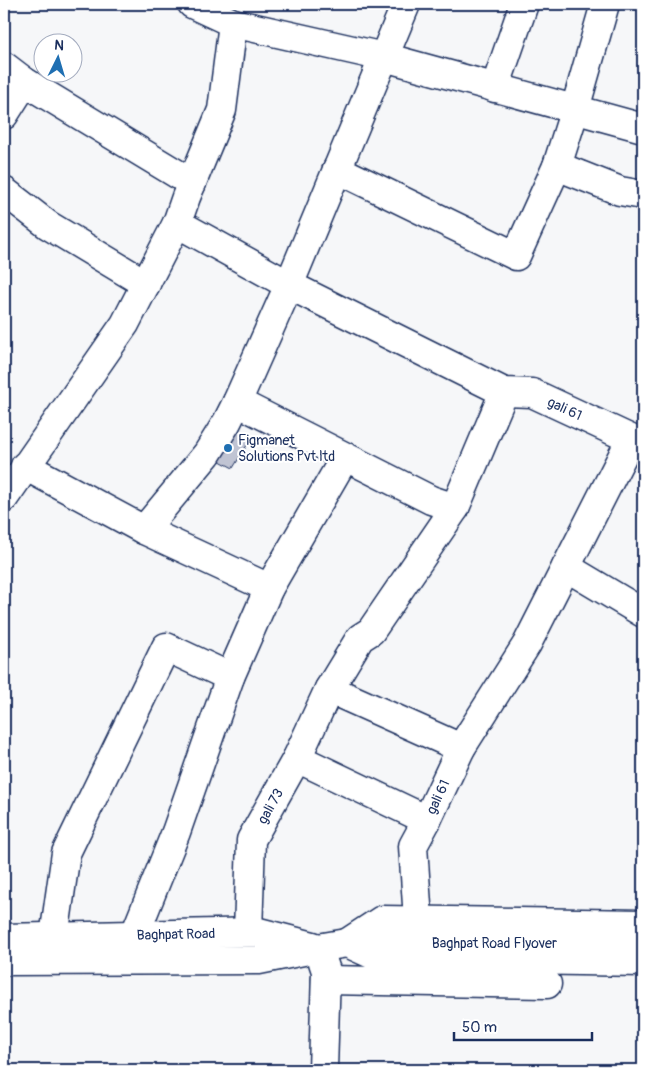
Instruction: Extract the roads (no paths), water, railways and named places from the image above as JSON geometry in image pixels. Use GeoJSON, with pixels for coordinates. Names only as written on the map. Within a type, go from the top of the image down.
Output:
{"type":"FeatureCollection","features":[{"type":"Feature","properties":{"kind":"street"},"geometry":{"type":"LineString","coordinates":[[192,4],[234,23],[384,57],[643,128]]}},
{"type":"Feature","properties":{"kind":"street"},"geometry":{"type":"LineString","coordinates":[[144,530],[207,454],[237,402],[289,286],[406,4]]}},
{"type":"Feature","properties":{"kind":"street"},"geometry":{"type":"LineString","coordinates":[[495,88],[524,4]]}},
{"type":"Feature","properties":{"kind":"street"},"geometry":{"type":"LineString","coordinates":[[337,169],[516,256],[557,166],[605,4]]}},
{"type":"Feature","properties":{"kind":"street"},"geometry":{"type":"LineString","coordinates":[[4,498],[124,324],[177,222],[222,110],[234,23]]}},
{"type":"Feature","properties":{"kind":"street"},"geometry":{"type":"LineString","coordinates":[[4,66],[25,82],[192,183]]}},
{"type":"Feature","properties":{"kind":"street"},"geometry":{"type":"LineString","coordinates":[[4,115],[25,82]]}},
{"type":"Feature","properties":{"kind":"street"},"geometry":{"type":"LineString","coordinates":[[557,166],[620,191],[642,188]]}},
{"type":"Feature","properties":{"kind":"street"},"geometry":{"type":"LineString","coordinates":[[4,191],[48,225],[146,284]]}},
{"type":"Feature","properties":{"kind":"street","name":"gali 61"},"geometry":{"type":"LineString","coordinates":[[177,222],[289,286],[504,392],[532,393],[631,439],[527,644],[461,748],[413,846],[418,920]]}},
{"type":"Feature","properties":{"kind":"street","name":"gali 73"},"geometry":{"type":"LineString","coordinates":[[248,932],[250,840],[297,758],[329,689],[360,638],[371,631],[455,508],[504,392]]}},
{"type":"Feature","properties":{"kind":"street"},"geometry":{"type":"LineString","coordinates":[[237,402],[432,500],[455,508]]}},
{"type":"Feature","properties":{"kind":"street"},"geometry":{"type":"LineString","coordinates":[[135,934],[176,832],[230,677],[268,588],[345,457]]}},
{"type":"Feature","properties":{"kind":"street"},"geometry":{"type":"LineString","coordinates":[[26,466],[144,530],[268,588]]}},
{"type":"Feature","properties":{"kind":"street"},"geometry":{"type":"LineString","coordinates":[[566,567],[643,613]]}},
{"type":"Feature","properties":{"kind":"street"},"geometry":{"type":"LineString","coordinates":[[54,937],[66,853],[166,647],[230,677]]}},
{"type":"Feature","properties":{"kind":"street"},"geometry":{"type":"LineString","coordinates":[[329,689],[461,748]]}},
{"type":"Feature","properties":{"kind":"street"},"geometry":{"type":"LineString","coordinates":[[297,758],[427,820]]}},
{"type":"Feature","properties":{"kind":"street"},"geometry":{"type":"LineString","coordinates":[[347,943],[382,920],[643,924]]}},
{"type":"Feature","properties":{"kind":"street","name":"Baghpat Road"},"geometry":{"type":"LineString","coordinates":[[4,938],[259,932],[318,948],[347,943]]}},
{"type":"Feature","properties":{"kind":"street"},"geometry":{"type":"LineString","coordinates":[[347,943],[380,958],[643,962]]}},
{"type":"Feature","properties":{"kind":"street","name":"Baghpat Road Flyover"},"geometry":{"type":"LineString","coordinates":[[347,943],[643,944]]}},
{"type":"Feature","properties":{"kind":"street"},"geometry":{"type":"LineString","coordinates":[[4,961],[258,960],[318,948],[326,971],[323,1070]]}},
{"type":"Feature","properties":{"kind":"street"},"geometry":{"type":"LineString","coordinates":[[326,980],[547,984]]}},
{"type":"Feature","properties":{"kind":"place","name":"Figmanet Solutions Pvt ltd"},"geometry":{"type":"Point","coordinates":[228,448]}}]}
